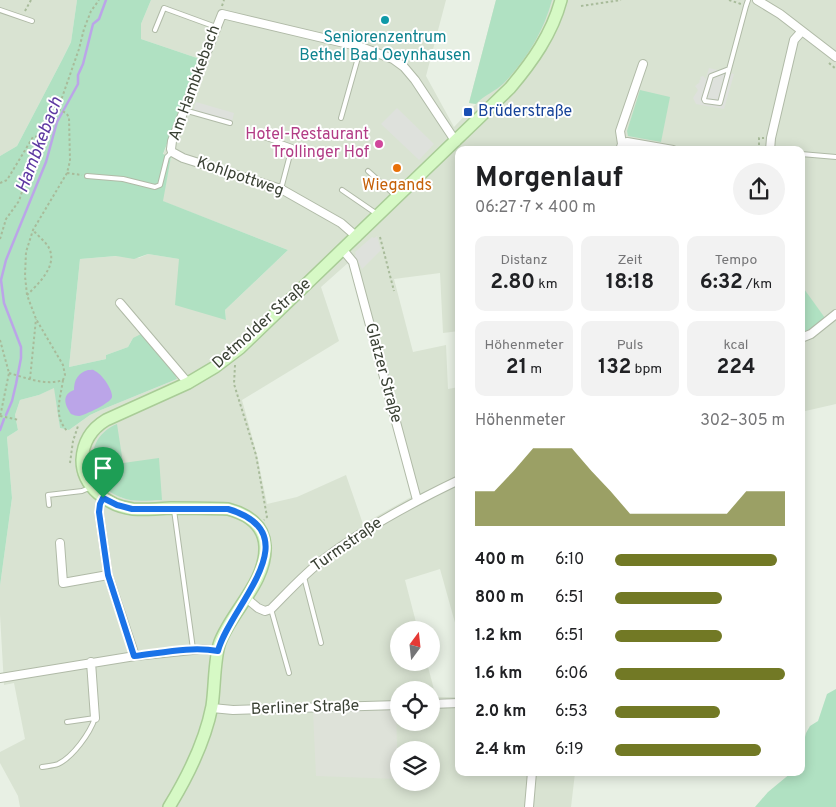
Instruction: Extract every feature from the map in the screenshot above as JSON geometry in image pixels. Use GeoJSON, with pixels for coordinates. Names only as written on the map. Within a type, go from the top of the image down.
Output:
{"type":"FeatureCollection","features":[{"type":"Feature","properties":{"kind":"main road","name":"Detmolder Straße"},"geometry":{"type":"LineString","coordinates":[[169,807],[195,759],[205,734],[212,708],[220,641],[259,575],[265,547],[260,528],[252,519],[240,512],[228,509],[132,509],[117,505],[103,498],[92,486],[84,471],[83,452],[85,442],[97,425],[188,383],[215,367],[240,348],[493,106],[528,67],[537,54],[552,26],[561,0]]}},
{"type":"Feature","properties":{"kind":"street"},"geometry":{"type":"LineString","coordinates":[[757,0],[780,14],[836,56]]}},
{"type":"Feature","properties":{"kind":"street","name":"Am Hambkebach"},"geometry":{"type":"LineString","coordinates":[[172,152],[172,141],[222,14],[361,47]]}},
{"type":"Feature","properties":{"kind":"street"},"geometry":{"type":"LineString","coordinates":[[770,146],[794,40],[802,31]]}},
{"type":"Feature","properties":{"kind":"street"},"geometry":{"type":"LineString","coordinates":[[361,47],[393,59],[404,67],[415,80],[456,142]]}},
{"type":"Feature","properties":{"kind":"street"},"geometry":{"type":"LineString","coordinates":[[621,146],[620,131],[643,64]]}},
{"type":"Feature","properties":{"kind":"street"},"geometry":{"type":"LineString","coordinates":[[622,146],[627,142],[654,146]]}},
{"type":"Feature","properties":{"kind":"street","name":"Kohlpottweg"},"geometry":{"type":"LineString","coordinates":[[172,152],[183,158],[281,189],[341,223],[357,237]]}},
{"type":"Feature","properties":{"kind":"street","name":"Glatzer Straße"},"geometry":{"type":"LineString","coordinates":[[343,250],[353,262],[417,500]]}},
{"type":"Feature","properties":{"kind":"street"},"geometry":{"type":"LineString","coordinates":[[120,303],[188,383]]}},
{"type":"Feature","properties":{"kind":"street"},"geometry":{"type":"LineString","coordinates":[[805,336],[811,334],[836,314]]}},
{"type":"Feature","properties":{"kind":"street","name":"Turmstraße"},"geometry":{"type":"LineString","coordinates":[[271,609],[322,560],[366,529],[417,500],[455,482]]}},
{"type":"Feature","properties":{"kind":"street"},"geometry":{"type":"LineString","coordinates":[[103,498],[99,512],[108,575],[134,656]]}},
{"type":"Feature","properties":{"kind":"street"},"geometry":{"type":"LineString","coordinates":[[60,543],[63,585],[108,575]]}},
{"type":"Feature","properties":{"kind":"street"},"geometry":{"type":"LineString","coordinates":[[246,598],[258,608],[265,611],[271,609]]}},
{"type":"Feature","properties":{"kind":"street"},"geometry":{"type":"LineString","coordinates":[[0,678],[134,656],[193,649],[218,651]]}},
{"type":"Feature","properties":{"kind":"street"},"geometry":{"type":"LineString","coordinates":[[92,662],[95,718]]}},
{"type":"Feature","properties":{"kind":"street"},"geometry":{"type":"LineString","coordinates":[[440,704],[455,703]]}},
{"type":"Feature","properties":{"kind":"street","name":"Berliner Straße"},"geometry":{"type":"LineString","coordinates":[[212,708],[233,710],[390,705]]}},
{"type":"Feature","properties":{"kind":"street"},"geometry":{"type":"LineString","coordinates":[[529,807],[532,776]]}},
{"type":"Feature","properties":{"kind":"lane"},"geometry":{"type":"LineString","coordinates":[[729,69],[711,76],[705,101],[720,103],[748,0]]}},
{"type":"Feature","properties":{"kind":"lane"},"geometry":{"type":"LineString","coordinates":[[155,30],[164,8],[216,27]]}},
{"type":"Feature","properties":{"kind":"lane"},"geometry":{"type":"LineString","coordinates":[[0,10],[32,21]]}},
{"type":"Feature","properties":{"kind":"lane"},"geometry":{"type":"LineString","coordinates":[[341,118],[361,47]]}},
{"type":"Feature","properties":{"kind":"lane"},"geometry":{"type":"LineString","coordinates":[[184,110],[230,123]]}},
{"type":"Feature","properties":{"kind":"lane"},"geometry":{"type":"LineString","coordinates":[[264,137],[292,147],[281,189]]}},
{"type":"Feature","properties":{"kind":"lane"},"geometry":{"type":"LineString","coordinates":[[87,176],[123,179],[155,187],[160,185],[167,157],[172,152]]}},
{"type":"Feature","properties":{"kind":"lane"},"geometry":{"type":"LineString","coordinates":[[805,154],[836,157]]}},
{"type":"Feature","properties":{"kind":"lane"},"geometry":{"type":"LineString","coordinates":[[368,172],[397,198]]}},
{"type":"Feature","properties":{"kind":"lane"},"geometry":{"type":"LineString","coordinates":[[342,190],[379,215]]}},
{"type":"Feature","properties":{"kind":"lane"},"geometry":{"type":"LineString","coordinates":[[49,505],[48,495],[82,491],[92,486]]}},
{"type":"Feature","properties":{"kind":"lane"},"geometry":{"type":"LineString","coordinates":[[174,508],[193,649]]}},
{"type":"Feature","properties":{"kind":"lane"},"geometry":{"type":"LineString","coordinates":[[304,577],[321,643]]}},
{"type":"Feature","properties":{"kind":"lane"},"geometry":{"type":"LineString","coordinates":[[271,609],[289,673]]}},
{"type":"Feature","properties":{"kind":"lane"},"geometry":{"type":"LineString","coordinates":[[42,767],[59,763],[72,753],[82,742],[95,718],[67,722]]}},
{"type":"Feature","properties":{"kind":"path"},"geometry":{"type":"LineString","coordinates":[[22,18],[31,0]]}},
{"type":"Feature","properties":{"kind":"path"},"geometry":{"type":"LineString","coordinates":[[0,239],[6,219],[19,201],[40,136],[58,109],[80,48],[84,29],[91,11],[99,0]]}},
{"type":"Feature","properties":{"kind":"path"},"geometry":{"type":"LineString","coordinates":[[581,6],[621,0]]}},
{"type":"Feature","properties":{"kind":"path"},"geometry":{"type":"LineString","coordinates":[[729,0],[746,6]]}},
{"type":"Feature","properties":{"kind":"path"},"geometry":{"type":"LineString","coordinates":[[829,63],[836,69]]}},
{"type":"Feature","properties":{"kind":"path"},"geometry":{"type":"LineString","coordinates":[[58,109],[66,113],[70,122],[70,161],[67,173],[33,230],[26,252],[25,276],[27,296],[36,318],[64,365],[65,376],[62,380],[58,414],[60,424],[68,432]]}},
{"type":"Feature","properties":{"kind":"path"},"geometry":{"type":"LineString","coordinates":[[0,183],[7,180],[33,137],[40,136]]}},
{"type":"Feature","properties":{"kind":"path"},"geometry":{"type":"LineString","coordinates":[[67,173],[87,176]]}},
{"type":"Feature","properties":{"kind":"path"},"geometry":{"type":"LineString","coordinates":[[27,296],[46,274],[51,261],[49,248],[33,230]]}},
{"type":"Feature","properties":{"kind":"path"},"geometry":{"type":"LineString","coordinates":[[380,237],[394,291]]}},
{"type":"Feature","properties":{"kind":"path"},"geometry":{"type":"LineString","coordinates":[[30,379],[36,318]]}},
{"type":"Feature","properties":{"kind":"path"},"geometry":{"type":"LineString","coordinates":[[0,340],[9,373],[0,417],[20,420]]}},
{"type":"Feature","properties":{"kind":"path"},"geometry":{"type":"LineString","coordinates":[[236,360],[234,384],[256,455],[267,517],[264,520]]}},
{"type":"Feature","properties":{"kind":"path"},"geometry":{"type":"LineString","coordinates":[[9,373],[55,383],[62,380]]}},
{"type":"Feature","properties":{"kind":"path"},"geometry":{"type":"LineString","coordinates":[[70,464],[73,441],[78,426]]}},
{"type":"Feature","properties":{"kind":"shaded area"},"geometry":{"type":"Polygon","coordinates":[[[0,0],[77,0],[71,42],[17,146],[0,156],[0,0]]]}},
{"type":"Feature","properties":{"kind":"shaded area"},"geometry":{"type":"Polygon","coordinates":[[[151,0],[446,0],[426,76],[454,127],[476,104],[469,103],[496,0],[836,0],[836,404],[805,411],[805,332],[824,318],[805,290],[805,146],[455,146],[455,332],[443,333],[440,273],[394,279],[413,352],[446,345],[448,389],[455,388],[455,623],[440,569],[405,580],[416,621],[390,621],[390,671],[429,671],[432,681],[390,681],[390,731],[440,731],[440,697],[455,697],[455,776],[575,776],[571,807],[20,807],[18,796],[0,763],[0,752],[25,739],[14,683],[4,685],[0,586],[12,498],[7,437],[18,430],[15,415],[20,400],[39,395],[55,387],[60,428],[69,430],[90,415],[177,379],[133,338],[128,347],[106,355],[106,359],[69,367],[80,259],[117,256],[139,258],[148,254],[179,259],[226,320],[225,310],[288,250],[162,201],[171,157],[163,155],[200,59],[141,39],[141,24],[151,0]],[[349,262],[321,287],[339,341],[242,400],[257,455],[267,504],[297,497],[346,475],[363,524],[413,496],[349,262]],[[97,441],[94,455],[97,480],[106,489],[122,498],[162,500],[97,441]]]}},
{"type":"Feature","properties":{"kind":"shaded area"},"geometry":{"type":"Polygon","coordinates":[[[709,68],[734,74],[724,109],[696,104],[693,98],[698,90],[695,86],[700,82],[700,77],[703,76],[706,79],[709,68]]]}},
{"type":"Feature","properties":{"kind":"shaded area"},"geometry":{"type":"Polygon","coordinates":[[[196,102],[234,113],[231,126],[192,115],[196,102]]]}},
{"type":"Feature","properties":{"kind":"shaded area"},"geometry":{"type":"Polygon","coordinates":[[[397,108],[434,144],[419,160],[381,124],[397,108]]]}},
{"type":"Feature","properties":{"kind":"shaded area"},"geometry":{"type":"Polygon","coordinates":[[[377,236],[381,250],[362,269],[359,263],[356,264],[355,252],[372,237],[377,236]]]}},
{"type":"Feature","properties":{"kind":"shaded area"},"geometry":{"type":"Polygon","coordinates":[[[88,370],[93,370],[101,375],[109,386],[112,397],[97,408],[82,415],[71,414],[66,404],[66,397],[74,390],[77,377],[88,370]]]}},
{"type":"Feature","properties":{"kind":"shaded area"},"geometry":{"type":"Polygon","coordinates":[[[390,709],[390,731],[397,731],[397,741],[390,741],[390,779],[316,776],[313,711],[390,709]]]}},
{"type":"Feature","properties":{"kind":"green space"},"geometry":{"type":"Polygon","coordinates":[[[77,0],[151,0],[141,24],[141,39],[200,59],[163,154],[171,157],[163,201],[288,250],[225,310],[226,320],[175,305],[179,259],[148,254],[134,259],[116,256],[80,259],[69,367],[106,359],[106,355],[128,347],[133,338],[143,333],[174,372],[177,379],[90,415],[69,430],[60,428],[54,388],[39,395],[20,400],[15,415],[18,430],[7,437],[12,498],[0,586],[0,156],[17,146],[71,42],[77,0]]]}},
{"type":"Feature","properties":{"kind":"green space"},"geometry":{"type":"Polygon","coordinates":[[[496,0],[552,0],[539,34],[520,65],[501,86],[476,104],[469,103],[496,0]]]}},
{"type":"Feature","properties":{"kind":"green space"},"geometry":{"type":"Polygon","coordinates":[[[640,90],[670,97],[661,142],[628,136],[627,131],[640,90]]]}},
{"type":"Feature","properties":{"kind":"green space"},"geometry":{"type":"Polygon","coordinates":[[[805,290],[825,318],[805,332],[805,290]]]}},
{"type":"Feature","properties":{"kind":"green space"},"geometry":{"type":"Polygon","coordinates":[[[117,424],[123,463],[159,458],[162,500],[136,501],[125,499],[109,491],[100,482],[95,472],[94,450],[98,439],[117,424]]]}},
{"type":"Feature","properties":{"kind":"green space"},"geometry":{"type":"Polygon","coordinates":[[[836,689],[836,807],[755,807],[768,792],[787,776],[805,776],[806,733],[810,726],[818,721],[827,694],[836,689]]]}},
{"type":"Feature","properties":{"kind":"waterway","name":"Hambkebach"},"geometry":{"type":"LineString","coordinates":[[6,415],[16,384],[21,347],[4,303],[1,280],[6,260],[46,162],[57,122],[78,84],[78,75],[83,64],[93,24],[99,19],[106,0]]}},
{"type":"Feature","properties":{"kind":"waterway","name":"Hambkebach"},"geometry":{"type":"LineString","coordinates":[[0,430],[4,419]]}},
{"type":"Feature","properties":{"kind":"place","name":"Seniorenzentrum Bethel Bad Oeynhausen"},"geometry":{"type":"Point","coordinates":[385,20]}},
{"type":"Feature","properties":{"kind":"place","name":"Brüderstraße"},"geometry":{"type":"Point","coordinates":[468,112]}},
{"type":"Feature","properties":{"kind":"place","name":"Hotel-Restaurant Trollinger Hof"},"geometry":{"type":"Point","coordinates":[379,144]}},
{"type":"Feature","properties":{"kind":"place","name":"Wiegands"},"geometry":{"type":"Point","coordinates":[397,168]}},
{"type":"Feature","properties":{"kind":"route"},"geometry":{"type":"LineString","coordinates":[[103,498],[117,505],[132,509],[228,509],[240,512],[252,519],[260,528],[264,537],[265,547],[259,575],[228,626],[220,641],[218,651],[193,649],[134,656],[108,575],[99,512],[103,498]]}}]}
